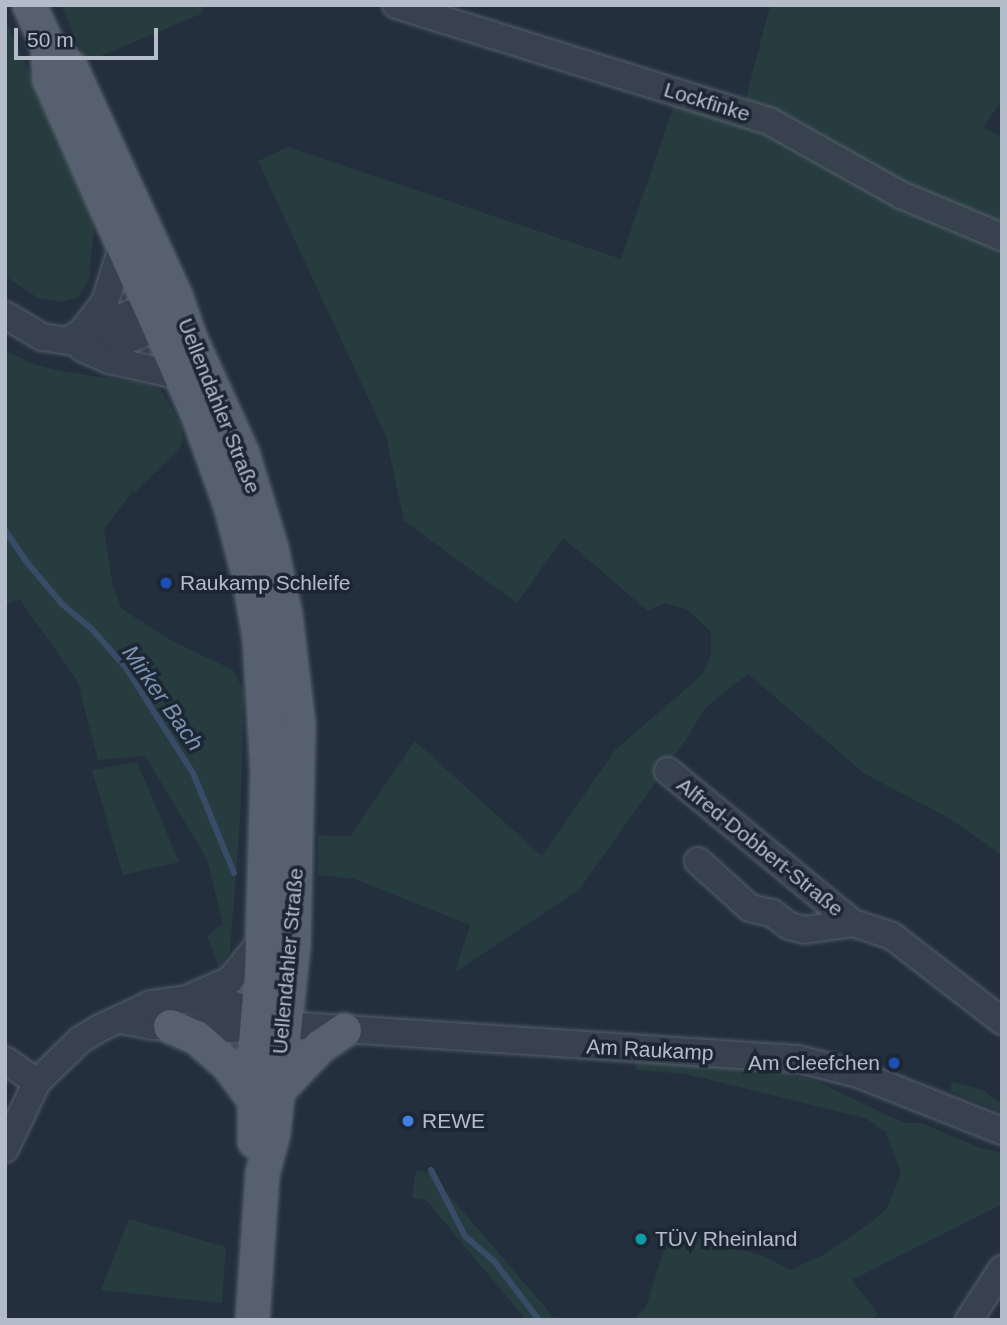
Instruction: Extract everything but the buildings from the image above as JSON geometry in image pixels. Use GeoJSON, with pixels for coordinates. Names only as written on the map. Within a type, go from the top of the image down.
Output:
{"type":"FeatureCollection","features":[{"type":"Feature","properties":{"kind":"main road","name":"Uellendahler Straße"},"geometry":{"type":"LineString","coordinates":[[29,5],[47,44],[71,68],[167,312],[255,488],[271,548],[291,656],[298,724],[299,790],[293,945],[267,1021]]}},
{"type":"Feature","properties":{"kind":"main road","name":"Uellendahler Straße"},"geometry":{"type":"LineString","coordinates":[[47,44],[48,79],[122,247],[167,312],[181,376],[230,505],[259,638],[267,770],[261,942],[267,1021],[265,1095],[274,1133],[262,1173],[252,1320]]}},
{"type":"Feature","properties":{"kind":"main road"},"geometry":{"type":"LineString","coordinates":[[175,1013],[196,1037],[265,1095],[320,1046],[344,1030]]}},
{"type":"Feature","properties":{"kind":"street","name":"Lockfinke"},"geometry":{"type":"LineString","coordinates":[[396,5],[769,121],[901,195],[1002,237]]}},
{"type":"Feature","properties":{"kind":"street"},"geometry":{"type":"LineString","coordinates":[[72,338],[105,302],[122,247]]}},
{"type":"Feature","properties":{"kind":"street"},"geometry":{"type":"LineString","coordinates":[[5,315],[42,337],[72,338],[167,312]]}},
{"type":"Feature","properties":{"kind":"street"},"geometry":{"type":"LineString","coordinates":[[72,338],[109,360],[181,376]]}},
{"type":"Feature","properties":{"kind":"street","name":"Alfred-Dobbert-Straße"},"geometry":{"type":"LineString","coordinates":[[667,771],[853,923],[892,936],[1002,1021]]}},
{"type":"Feature","properties":{"kind":"street","name":"Alfred-Dobbert-Straße"},"geometry":{"type":"LineString","coordinates":[[698,861],[750,908],[772,913],[789,926],[805,930],[853,923]]}},
{"type":"Feature","properties":{"kind":"street"},"geometry":{"type":"LineString","coordinates":[[175,1013],[230,980],[261,942]]}},
{"type":"Feature","properties":{"kind":"street","name":"Am Raukamp"},"geometry":{"type":"LineString","coordinates":[[37,1082],[80,1040],[121,1020],[175,1013],[344,1030],[809,1061],[858,1074],[1002,1131]]}},
{"type":"Feature","properties":{"kind":"street"},"geometry":{"type":"LineString","coordinates":[[5,1060],[37,1082],[5,1149]]}},
{"type":"Feature","properties":{"kind":"street"},"geometry":{"type":"LineString","coordinates":[[969,1320],[1002,1269]]}},
{"type":"Feature","properties":{"kind":"green space"},"geometry":{"type":"Polygon","coordinates":[[[61,5],[204,5],[201,14],[86,62],[61,5]]]}},
{"type":"Feature","properties":{"kind":"green space"},"geometry":{"type":"Polygon","coordinates":[[[770,5],[1002,6],[1002,101],[983,127],[1002,138],[1002,231],[745,102],[770,5]]]}},
{"type":"Feature","properties":{"kind":"green space"},"geometry":{"type":"Polygon","coordinates":[[[5,19],[95,217],[89,279],[78,297],[60,302],[38,298],[5,276],[5,19]]]}},
{"type":"Feature","properties":{"kind":"green space"},"geometry":{"type":"Polygon","coordinates":[[[675,102],[774,132],[1002,241],[1002,855],[947,817],[865,774],[748,674],[705,708],[689,735],[579,890],[455,972],[470,925],[355,879],[318,875],[318,835],[350,836],[415,741],[542,856],[615,750],[702,675],[711,655],[711,632],[688,610],[665,603],[648,611],[563,538],[517,603],[404,521],[386,436],[258,161],[288,147],[621,259],[675,102]]]}},
{"type":"Feature","properties":{"kind":"green space"},"geometry":{"type":"Polygon","coordinates":[[[5,350],[33,364],[65,372],[143,383],[161,390],[180,423],[183,440],[179,449],[134,493],[122,480],[132,492],[104,529],[113,587],[122,609],[172,641],[233,670],[244,691],[240,821],[230,951],[219,968],[207,936],[223,924],[207,859],[145,756],[98,760],[77,680],[20,600],[5,604],[5,350]]]}},
{"type":"Feature","properties":{"kind":"green space"},"geometry":{"type":"Polygon","coordinates":[[[137,762],[179,862],[123,875],[92,770],[137,762]]]}},
{"type":"Feature","properties":{"kind":"green space"},"geometry":{"type":"Polygon","coordinates":[[[636,1062],[776,1071],[816,1081],[904,1123],[921,1123],[978,1147],[1002,1153],[1002,1204],[852,1280],[878,1314],[873,1320],[633,1320],[646,1307],[670,1230],[761,1255],[790,1270],[825,1254],[873,1221],[887,1208],[901,1173],[886,1132],[865,1118],[686,1074],[635,1070],[636,1062]]]}},
{"type":"Feature","properties":{"kind":"green space"},"geometry":{"type":"Polygon","coordinates":[[[952,1082],[983,1090],[999,1102],[1002,1100],[1002,1112],[950,1091],[952,1082]]]}},
{"type":"Feature","properties":{"kind":"green space"},"geometry":{"type":"Polygon","coordinates":[[[416,1170],[430,1173],[556,1320],[526,1320],[426,1200],[412,1198],[416,1170]]]}},
{"type":"Feature","properties":{"kind":"green space"},"geometry":{"type":"Polygon","coordinates":[[[129,1219],[226,1247],[222,1303],[101,1290],[129,1219]]]}},
{"type":"Feature","properties":{"kind":"waterway","name":"Mirker Bach"},"geometry":{"type":"LineString","coordinates":[[5,530],[25,560],[62,604],[91,628],[126,668],[193,773],[234,873]]}},
{"type":"Feature","properties":{"kind":"waterway","name":"Mirker Bach"},"geometry":{"type":"LineString","coordinates":[[431,1170],[465,1236],[494,1261],[539,1320]]}},
{"type":"Feature","properties":{"kind":"place","name":"Raukamp Schleife"},"geometry":{"type":"Point","coordinates":[166,583]}},
{"type":"Feature","properties":{"kind":"place","name":"Am Cleefchen"},"geometry":{"type":"Point","coordinates":[894,1063]}},
{"type":"Feature","properties":{"kind":"place","name":"REWE"},"geometry":{"type":"Point","coordinates":[408,1121]}},
{"type":"Feature","properties":{"kind":"place","name":"TÜV Rheinland"},"geometry":{"type":"Point","coordinates":[641,1239]}}]}
